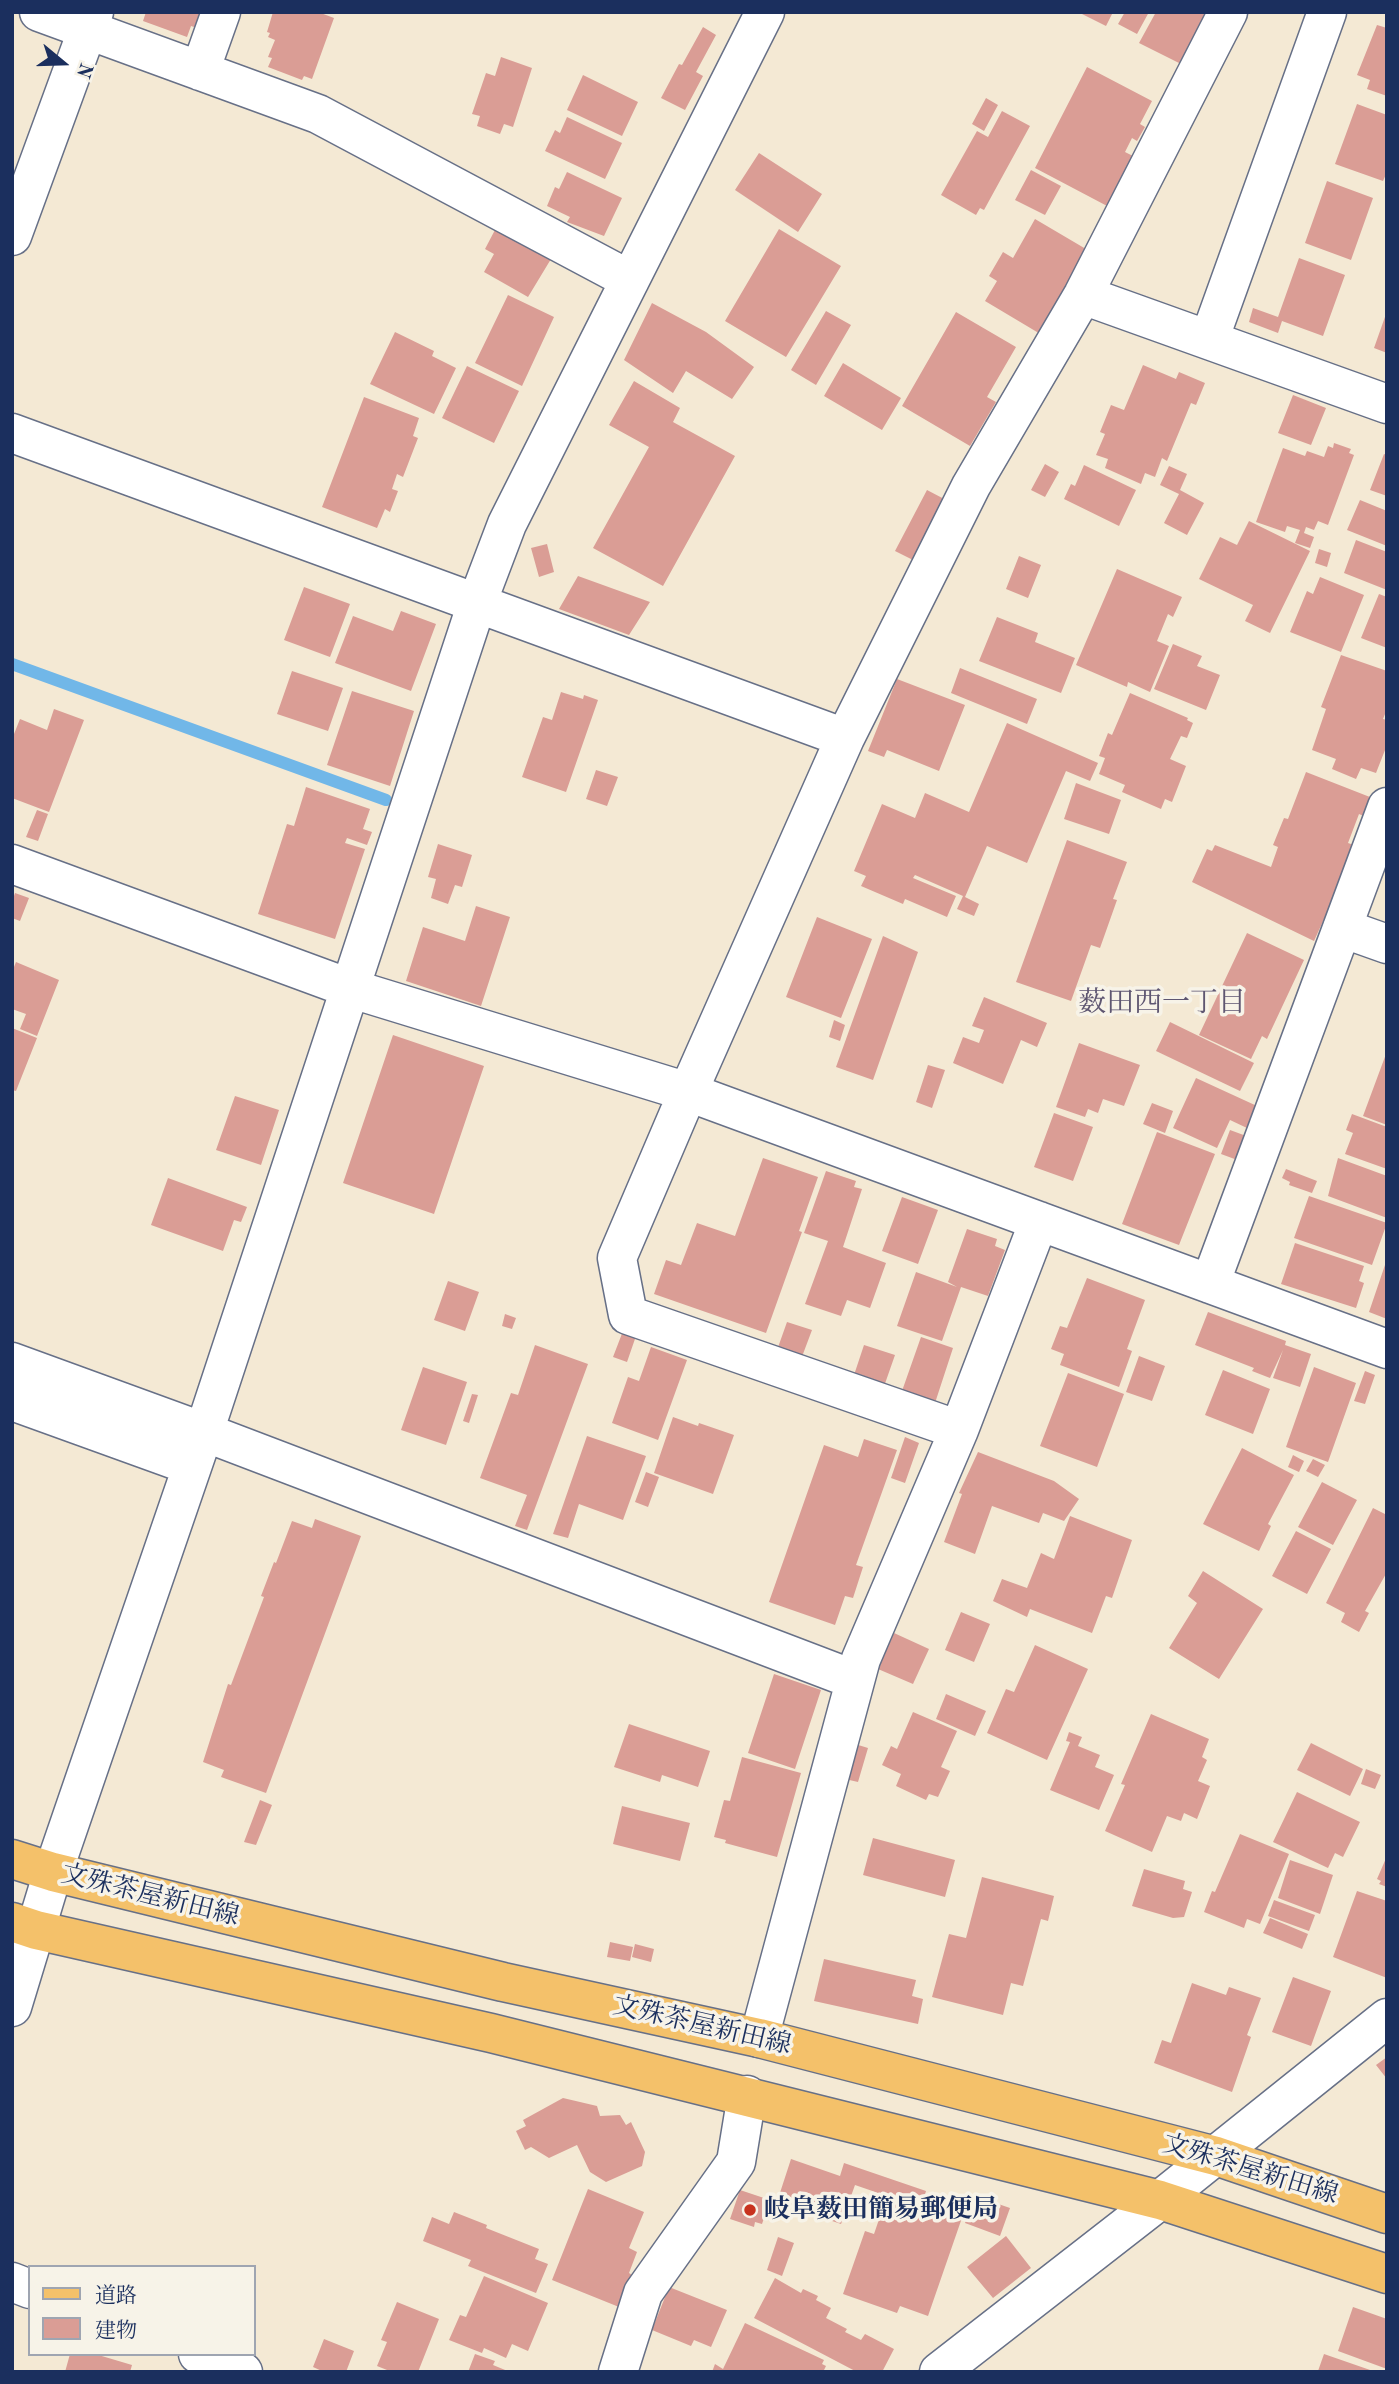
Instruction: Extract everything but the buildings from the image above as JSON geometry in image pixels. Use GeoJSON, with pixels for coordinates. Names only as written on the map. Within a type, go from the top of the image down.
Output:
{"type":"FeatureCollection","features":[{"type":"Feature","properties":{"kind":"main road","name":"文殊茶屋新田線"},"geometry":{"type":"LineString","coordinates":[[12,1858],[52,1872],[503,1982],[760,2038],[1216,2155],[1382,2207]]}},
{"type":"Feature","properties":{"kind":"main road"},"geometry":{"type":"LineString","coordinates":[[24,1926],[491,2033],[1160,2200],[1387,2274]]}},
{"type":"Feature","properties":{"kind":"street"},"geometry":{"type":"LineString","coordinates":[[39,12],[91,21],[200,71],[317,114],[630,280]]}},
{"type":"Feature","properties":{"kind":"street"},"geometry":{"type":"LineString","coordinates":[[200,71],[221,12]]}},
{"type":"Feature","properties":{"kind":"street"},"geometry":{"type":"LineString","coordinates":[[12,2007],[24,1926],[52,1872],[198,1449],[477,603],[507,524],[765,12]]}},
{"type":"Feature","properties":{"kind":"street"},"geometry":{"type":"LineString","coordinates":[[959,1430],[628,1315],[617,1258],[845,738],[971,486],[1083,295],[1228,12]]}},
{"type":"Feature","properties":{"kind":"street"},"geometry":{"type":"LineString","coordinates":[[1209,340],[1327,12]]}},
{"type":"Feature","properties":{"kind":"street"},"geometry":{"type":"LineString","coordinates":[[12,236],[91,21]]}},
{"type":"Feature","properties":{"kind":"street"},"geometry":{"type":"LineString","coordinates":[[1083,295],[1387,404]]}},
{"type":"Feature","properties":{"kind":"street"},"geometry":{"type":"LineString","coordinates":[[12,433],[845,738]]}},
{"type":"Feature","properties":{"kind":"street"},"geometry":{"type":"LineString","coordinates":[[1210,1284],[1387,807]]}},
{"type":"Feature","properties":{"kind":"street"},"geometry":{"type":"LineString","coordinates":[[12,864],[349,988],[688,1092],[1387,1349]]}},
{"type":"Feature","properties":{"kind":"street"},"geometry":{"type":"LineString","coordinates":[[1342,928],[1387,944]]}},
{"type":"Feature","properties":{"kind":"street"},"geometry":{"type":"LineString","coordinates":[[760,2038],[861,1658],[959,1430],[1039,1221]]}},
{"type":"Feature","properties":{"kind":"street"},"geometry":{"type":"LineString","coordinates":[[12,1362],[198,1449]]}},
{"type":"Feature","properties":{"kind":"street"},"geometry":{"type":"LineString","coordinates":[[12,1401],[198,1449],[855,1680]]}},
{"type":"Feature","properties":{"kind":"street"},"geometry":{"type":"LineString","coordinates":[[939,2372],[1387,2018]]}},
{"type":"Feature","properties":{"kind":"street"},"geometry":{"type":"LineString","coordinates":[[618,2372],[643,2293],[736,2162],[747,2095]]}},
{"type":"Feature","properties":{"kind":"street"},"geometry":{"type":"LineString","coordinates":[[203,2356],[243,2372]]}},
{"type":"Feature","properties":{"kind":"waterway"},"geometry":{"type":"LineString","coordinates":[[12,664],[386,800]]}},
{"type":"Feature","properties":{"kind":"place","name":"岐阜薮田簡易郵便局"},"geometry":{"type":"Point","coordinates":[750,2210]}},
{"type":"Feature","properties":{"kind":"district","name":"薮田西一丁目"},"geometry":{"type":"Point","coordinates":[1162,1004]}}]}
